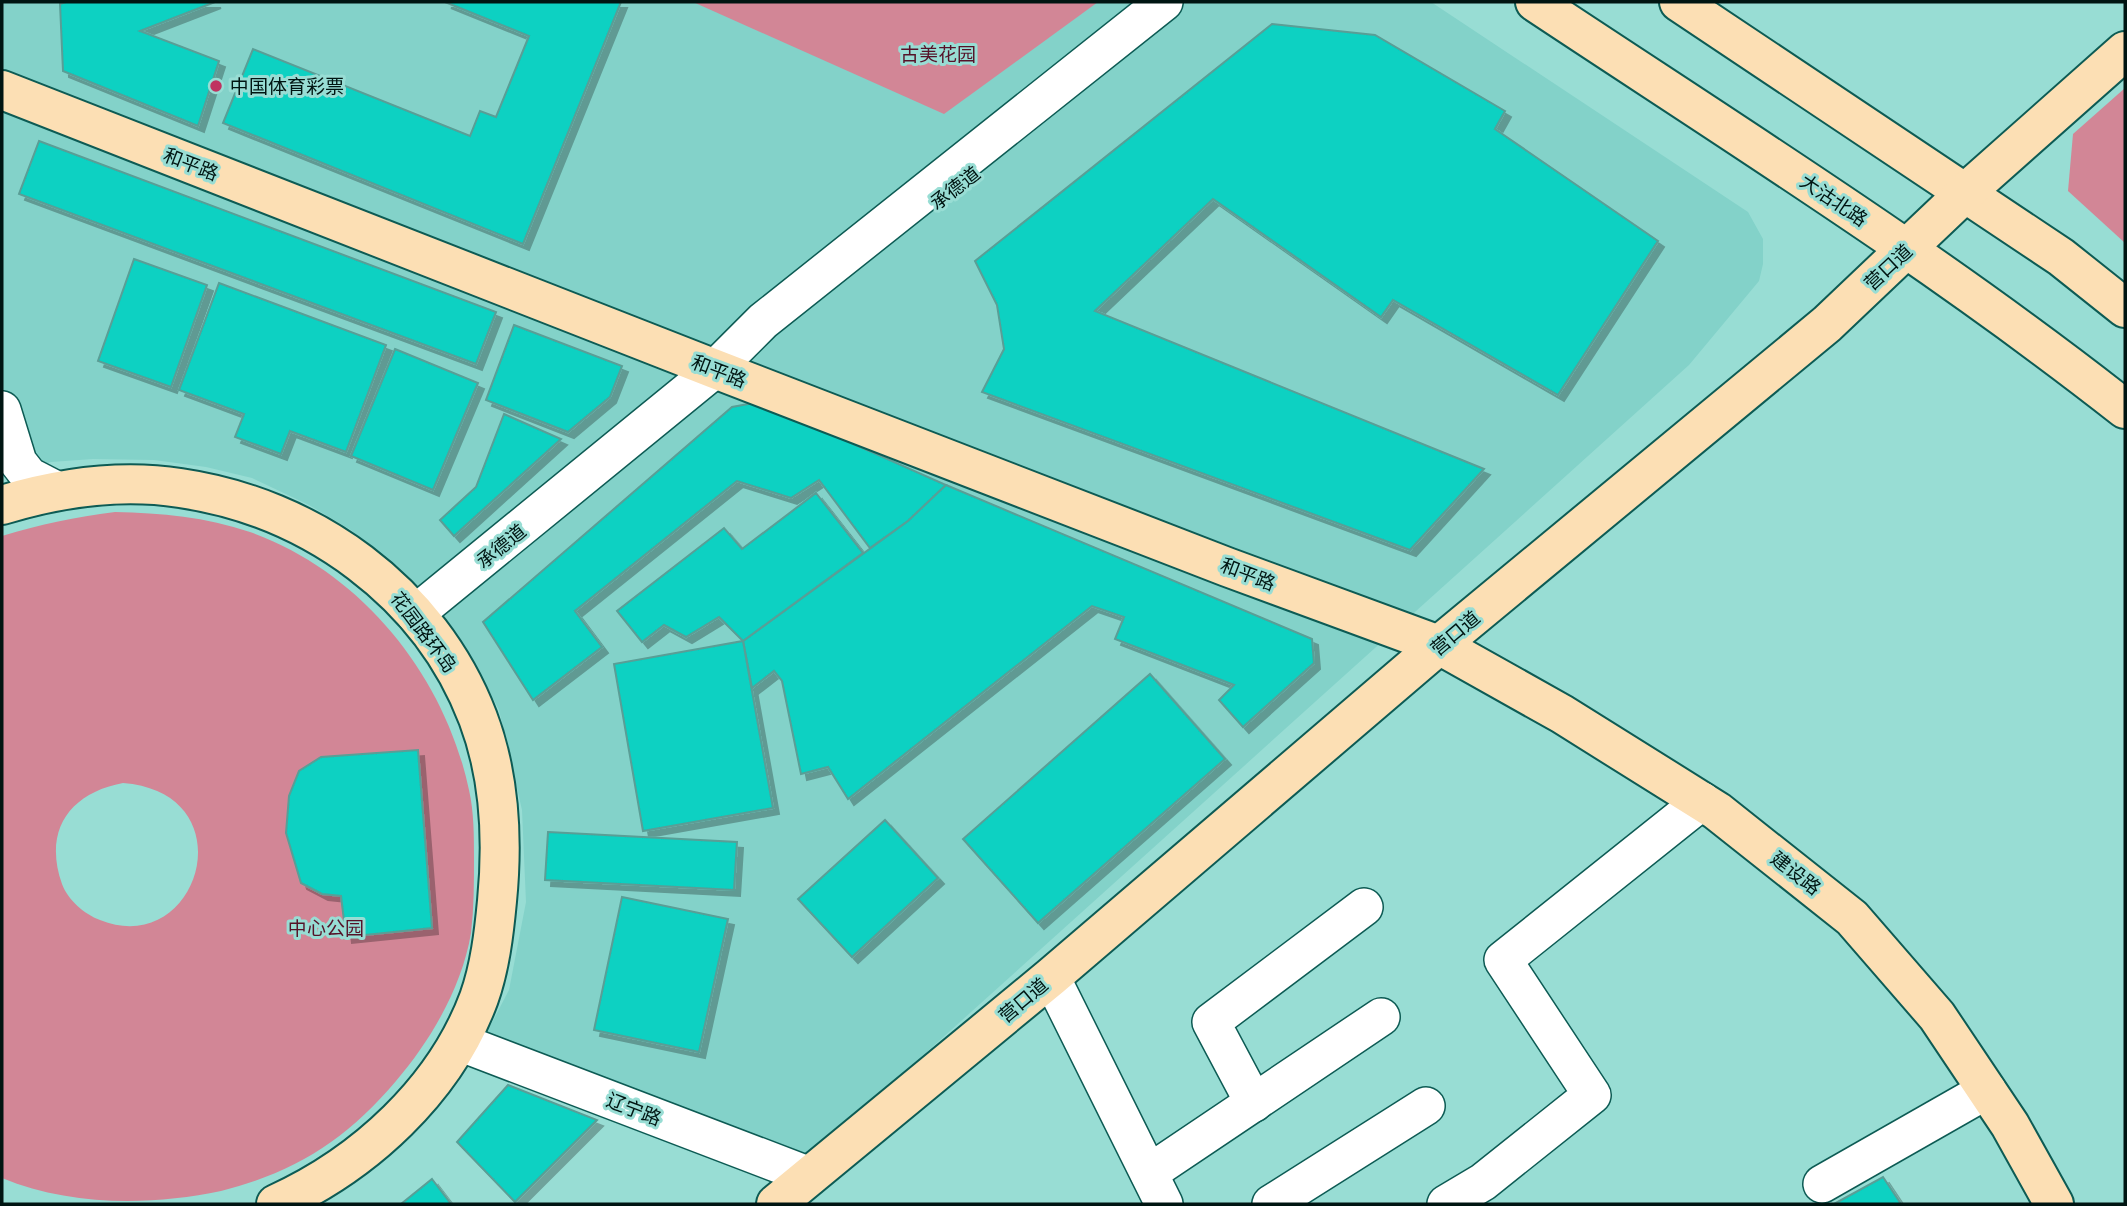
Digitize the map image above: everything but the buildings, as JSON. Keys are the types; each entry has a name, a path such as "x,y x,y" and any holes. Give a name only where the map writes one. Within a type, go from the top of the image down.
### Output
{"street":[{"name":"承德道","path":"415,614 715,369 763,321 1164,2"},
{"name":"承德道","path":"715,369 773,332 1190,2"},
{"name":"大沽北路","path":"1535,2 1908,249 2037,340 2125,409"},
{"path":"1679,2 2061,257 2125,308"},
{"name":"营口道","path":"776,1204 1051,976 1439,645 1827,324 1966,192 2125,51"},
{"name":"和平路","path":"2,90 1227,567 1439,645"},
{"path":"2,410 18,462 24,471 58,491"},
{"path":"2,463 2,475"},
{"name":"花园路环岛","path":"2,505 58,491 110,486 178,487 249,503 284,517 320,535 385,581 438,643 459,677 478,718 489,757 499,821 498,895 489,958 479,997 459,1042 427,1088 394,1123 360,1154 327,1178 276,1204"},
{"name":"建设路","path":"1439,645 1562,714 1702,801 1852,918 1937,1016 2010,1125 2054,1204"},
{"path":"1446,1204 1483,1182 1592,1095 1503,960 1702,801"},
{"path":"1254,1103 1211,1022 1364,907"},
{"path":"1051,976 1156,1189 1254,1103 1381,1017"},
{"name":"辽宁路","path":"459,1042 810,1176"},
{"path":"1822,1184 1987,1090"},
{"path":"1271,1204 1426,1106"}],"shaded area":[{"path":"2,2 1431,2 1748,212 1763,239 1763,264 1759,281 1689,365 808,1159 485,1036 509,990 526,902 522,810 499,710 476,666 438,619 402,577 351,530 309,505 252,478 206,467 154,460 93,459 51,462 2,476"}],"green space":[{"name":"古美花园","path":"693,2 1098,2 944,114"},
{"path":"2125,88 2125,243 2068,191 2073,134"},
{"name":"中心公园","path":"115,512 200,519 250,532 291,550 328,573 362,601 392,633 419,669 440,707 457,748 473,815 473,905 467,953 453,993 443,1012 396,1081 359,1120 339,1136 318,1151 273,1174 221,1191 138,1201 110,1201 55,1194 2,1178 2,536 44,524","holes":["123,783 162,793 186,814 197,841 196,870 184,897 163,917 135,926 100,920 88,914 68,896 57,865 56,847 59,831 66,817 75,805 88,795"]}],"place":[{"name":"中国体育彩票","path":"216,86"}]}
